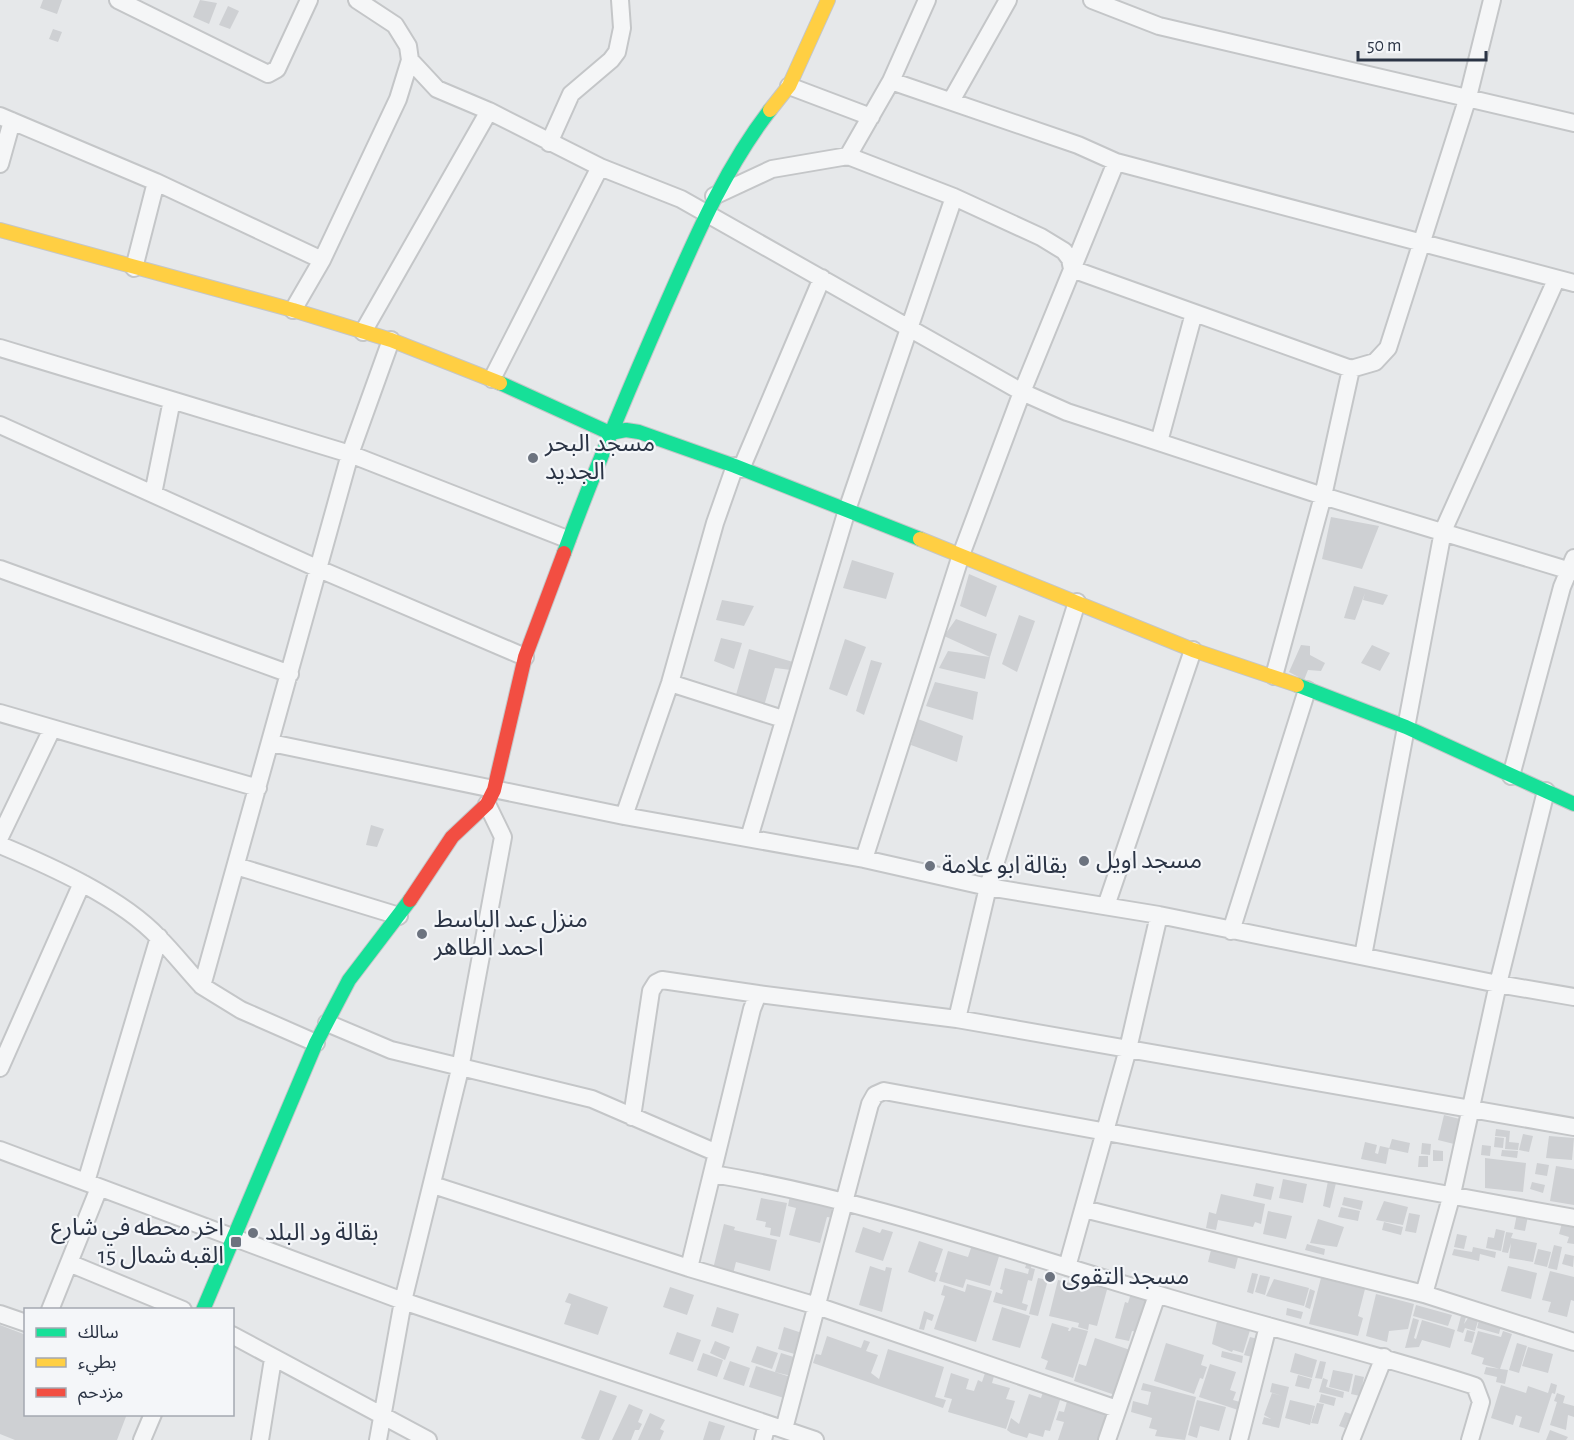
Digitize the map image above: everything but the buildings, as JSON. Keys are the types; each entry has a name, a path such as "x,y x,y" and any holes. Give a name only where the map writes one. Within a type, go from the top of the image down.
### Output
{"street":[{"path":"118,0 268,74 277,69 309,0"},
{"path":"293,310 322,260 398,99 410,60 408,46 395,25 357,0"},
{"path":"549,143 571,94 611,60 617,52 622,28 620,0"},
{"path":"378,1440 403,1301 460,1069 503,837 491,797 525,657 567,539 610,433 714,195 751,135 789,86 828,0"},
{"path":"848,156 891,81 927,0"},
{"path":"951,101 1008,0"},
{"path":"1092,0 1159,26 1574,123"},
{"path":"1072,269 1351,369 1375,362 1388,348 1422,244 1468,98 1492,0"},
{"path":"410,60 437,89 489,111 600,167 681,199 707,212 910,331 1022,393 1067,412 1323,496 1572,567 1562,587 1512,776"},
{"path":"891,81 1078,145 1116,162 1574,283"},
{"path":"789,86 871,117"},
{"path":"363,332 489,111"},
{"path":"0,164 6,119 156,182 322,260"},
{"path":"714,195 772,169 848,156 954,197 1041,237 1064,251 1070,259 1072,269"},
{"path":"864,859 961,555 1022,393 1116,162"},
{"path":"492,379 600,167"},
{"path":"134,268 156,182"},
{"path":"749,838 847,510 954,197"},
{"path":"0,230 293,310 391,340 492,379 610,433 626,430 639,432 738,467 1193,650 1274,676 1406,727 1574,804"},
{"path":"624,816 670,683 715,523 822,278"},
{"path":"1363,956 1443,531 1556,280"},
{"path":"1159,442 1194,313"},
{"path":"202,986 350,454 391,340"},
{"path":"0,348 350,454 567,539"},
{"path":"1274,676 1323,496 1351,369"},
{"path":"153,494 172,400"},
{"path":"0,424 319,569 525,657"},
{"path":"0,569 290,674"},
{"path":"957,1019 988,887 1077,602"},
{"path":"1106,906 1193,650"},
{"path":"670,683 783,719"},
{"path":"1232,931 1306,690"},
{"path":"0,713 258,788"},
{"path":"0,837 52,729"},
{"path":"271,743 491,797 624,816 864,859 988,887 1159,915 1498,984 1574,997"},
{"path":"1424,1294 1452,1194 1498,984 1546,792"},
{"path":"204,1308 316,1043 349,980 399,916 452,837 491,797"},
{"path":"0,845 82,883 159,937 202,986 241,1010 316,1043"},
{"path":"236,866 399,916"},
{"path":"0,1068 82,883"},
{"path":"1066,1267 1128,1049 1159,915"},
{"path":"51,1308 69,1263 93,1185 159,937"},
{"path":"632,1117 651,991 656,982 662,980 957,1019 1471,1111 1574,1127"},
{"path":"689,1268 752,1009 758,994"},
{"path":"327,1023 391,1050 460,1069 551,1087 592,1099 717,1153"},
{"path":"784,1430 870,1104 875,1095 884,1091 1574,1218"},
{"path":"0,1150 236,1236 403,1301 765,1432 784,1430 815,1440"},
{"path":"713,1174 779,1185 845,1203 1157,1295 1384,1357 1475,1386 1481,1402 1470,1440"},
{"path":"433,1185 689,1268 817,1306 1117,1409"},
{"path":"1084,1209 1424,1294 1574,1342"},
{"path":"69,1263 178,1308"},
{"path":"1107,1440 1157,1295"},
{"path":"0,1314 24,1322"},
{"path":"1239,1440 1268,1326"},
{"path":"234,1336 273,1359 429,1440"},
{"path":"1352,1440 1384,1357"},
{"path":"260,1440 273,1359"},
{"path":"142,1440 152,1416"}],"traffic: fast":[{"path":"564,553 624,401 698,233 738,157 770,110"},
{"path":"500,383 610,433 626,430 639,432 735,466 920,539"},
{"path":"1297,685 1406,727 1574,804"},
{"path":"204,1308 316,1043 349,980 410,900"}],"traffic: slow":[{"path":"770,110 789,86 828,0"},
{"path":"0,230 293,310 391,340 500,383"},
{"path":"920,539 1193,650 1297,685"}],"traffic: jam":[{"path":"410,900 452,837 487,804 494,790 525,657 564,553"}],"place":[{"name":"مسجد البحر الجديد","path":"533,458"},
{"name":"مسجد اويل","path":"1084,861"},
{"name":"بقالة ابو علامة","path":"930,866"},
{"name":"منزل عبد الباسط احمد الطاهر","path":"422,934"},
{"name":"بقالة ود البلد","path":"253,1233"},
{"name":"اخر محطه في شارع 15 القبه شمال","path":"236,1242"},
{"name":"مسجد التقوى","path":"1050,1277"}]}
